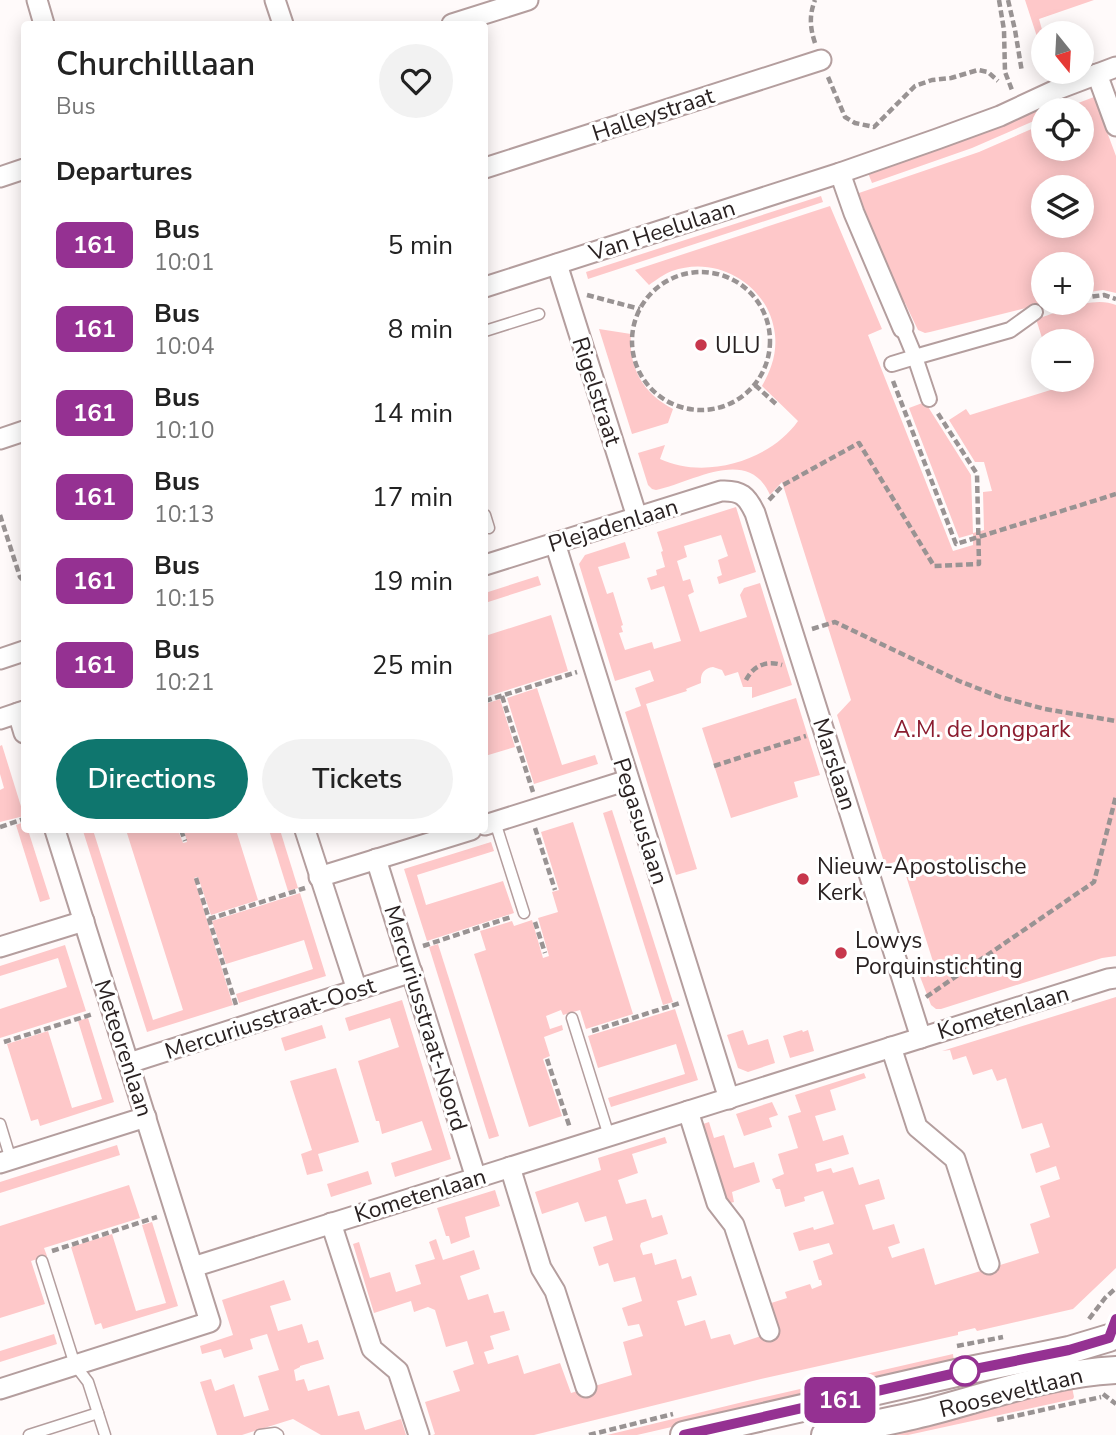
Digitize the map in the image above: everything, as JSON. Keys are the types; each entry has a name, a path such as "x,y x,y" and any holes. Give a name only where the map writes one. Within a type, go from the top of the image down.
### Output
{"main road":[{"path":"1112,1328 1109,1349 1116,1369"},
{"name":"Rooseveltlaan","path":"684,1435 1069,1350 1112,1328"},
{"name":"Rooseveltlaan","path":"825,1435 933,1411 1074,1374 1116,1369"}],"street":[{"path":"37,0 43,21"},
{"path":"275,0 282,21"},
{"path":"462,21 528,0"},
{"name":"Halleystraat","path":"488,168 821,60"},
{"name":"Van Heelulaan","path":"488,286 840,173 978,125 1058,89 1116,67"},
{"path":"1097,74 1116,126"},
{"path":"0,177 21,170"},
{"path":"840,173 854,213 915,357 929,400"},
{"name":"Rigelstraat","path":"557,264 637,517"},
{"path":"892,372 915,357 1010,330 1031,315"},
{"path":"0,439 21,433"},
{"name":"Plejadenlaan","path":"488,564 721,491 731,490 748,501"},
{"name":"Marslaan","path":"748,501 921,1038"},
{"name":"Pegasuslaan","path":"555,543 729,1098"},
{"path":"0,659 21,652"},
{"path":"490,824 628,780"},
{"name":"Meteorenlaan","path":"56,833 211,1322 75,1365"},
{"path":"306,833 357,990"},
{"path":"320,880 376,859 461,833"},
{"name":"Mercuriusstraat-Noord","path":"376,859 476,1178"},
{"path":"0,947 84,921"},
{"name":"Mercuriusstraat-Oost","path":"128,1063 412,972"},
{"name":"Kometenlaan","path":"193,1266 1116,978"},
{"path":"891,1048 917,1127 955,1159 989,1264"},
{"path":"688,1111 717,1203 734,1225 769,1331"},
{"path":"6,1161 146,1117"},
{"name":"Kometenlaan","path":"510,1167 541,1268 555,1291 586,1387"},
{"name":"Kometenlaan","path":"331,1223 372,1349 398,1371 419,1435"},
{"path":"0,1389 75,1365"}],"lane":[{"path":"488,330 539,314"},
{"path":"490,824 524,913"},
{"path":"572,1018 609,1136"},
{"path":"0,1125 6,1161"},
{"path":"42,1261 75,1365 88,1382 105,1435"},
{"path":"29,1435 98,1413"},
{"path":"260,1435 278,1435"}],"path":[{"path":"999,0 1004,30 1005,72 1018,108"},
{"path":"1008,0 1022,72"},
{"path":"874,127 915,86 978,70 988,72 998,81"},
{"path":"694,272 708,272 734,280 755,297 768,321 771,334 768,361 755,385 735,402 709,410 695,410 669,402 648,386 635,362 632,348 635,321 648,298 668,280 694,272"},
{"path":"586,294 640,309"},
{"path":"1094,296 1104,295 1116,299"},
{"path":"892,372 956,544 1116,495"},
{"path":"755,385 776,404"},
{"path":"748,501 771,499 783,485 859,443 934,566 979,564 977,474 929,400"},
{"path":"0,515 21,578"},
{"path":"793,634 835,622 990,694 1021,704 1116,721"},
{"path":"746,680 749,674 761,665 777,663 786,667"},
{"path":"488,700 593,667"},
{"path":"502,696 555,890"},
{"path":"714,766 808,736"},
{"path":"910,1002 928,997 1094,882 1116,796"},
{"path":"0,827 21,820"},
{"path":"182,833 185,841"},
{"path":"196,878 243,1026"},
{"path":"209,919 320,880"},
{"path":"405,951 532,911 545,953"},
{"path":"577,1035 697,998"},
{"path":"4,1042 111,1008"},
{"path":"547,1059 575,1147"},
{"path":"42,1261 50,1258 48,1252 175,1211"},
{"name":"Rooseveltlaan","path":"996,1420 1105,1396 1116,1404"}],"green space":[{"path":"1025,0 1094,0 1040,21 1032,21"},
{"path":"1094,97 1116,156 1116,293 1094,291 1094,252 1031,252 1031,307 930,332 918,330 905,303 902,304 856,194 979,152 1031,129 1031,161 1094,161 1094,98 1091,98"},
{"path":"1031,111 1031,122 972,148 872,183 868,173 991,130"},
{"path":"821,196 823,202 588,279 586,272"},
{"name":"A.M. de Jongpark","path":"830,206 882,329 868,335 953,551 973,545 973,534 959,538 909,408 925,402 971,475 973,533 984,530 983,492 992,491 984,462 975,462 949,420 966,409 970,415 1044,392 1094,392 1094,329 1039,329 1036,319 1048,315 1094,315 1094,302 1116,305 1116,956 1102,958 941,1009 931,1005 919,974 935,968 901,860 885,865 837,715 851,700 782,482 770,495 760,480 748,472 718,471 656,490 648,485 638,453 665,445 660,459 697,468 716,467 754,456 786,435 798,421 762,386 773,362 775,349 771,317 752,289 739,278 723,271 707,267 689,267 663,275 649,285 635,270"},
{"path":"599,329 631,334 632,358 640,379 654,396 673,409 668,423 632,434"},
{"path":"736,507 756,572 719,584 717,577 722,575 718,560 728,556 721,535 684,546 687,557 677,561 683,581 690,579 694,592 688,595 700,632 747,617 740,595 744,588 760,583 792,685 752,698 752,687 743,687 738,672 725,676 722,670 713,667 703,672 701,683 686,689 687,691 646,704 697,869 676,875 625,712 641,706 635,688 654,681 650,670 615,681 579,564 585,555 625,542 630,558 598,567 607,594 613,592 623,625 623,632 619,633 625,650 652,642 654,649 681,641 664,586 651,590 647,578 657,575 656,570 665,567 657,532"},
{"path":"538,576 541,585 488,602 488,592"},
{"path":"551,615 568,671 488,696 488,635"},
{"path":"537,688 562,765 595,755 598,764 534,784 507,698"},
{"path":"796,698 820,775 794,782 798,797 731,818 702,728"},
{"path":"500,699 515,747 488,755 488,703"},
{"path":"2,745 21,806 21,817 0,822 0,790 4,788 0,774"},
{"path":"612,810 673,1002 663,1005 603,813"},
{"path":"573,822 633,1014 586,1029 580,1010 563,1015 561,1010 546,1016 550,1029 562,1025 563,1030 544,1037 550,1056 543,1059 562,1116 529,1127 474,954 486,950 480,931 512,921 514,926 532,920 543,958 549,956 538,918 558,912 552,892 559,890 541,832"},
{"path":"21,823 21,833 29,833 50,899 40,902 16,825"},
{"path":"84,833 94,833 153,1020 183,1010 127,833 179,833 183,843 187,842 185,833 237,833 258,900 211,915 198,877 194,878 233,1005 147,1032"},
{"path":"270,833 281,833 298,888 288,891"},
{"path":"491,842 494,851 417,875 426,905 503,881 514,913 427,941 404,869"},
{"path":"300,893 326,976 239,1003 236,994 313,969 304,940 226,964 212,921"},
{"path":"438,944 499,1136 489,1139 429,947"},
{"path":"65,945 86,1011 0,1038 0,1009 67,987 58,958 0,976 0,966"},
{"path":"1116,997 1116,1268 1073,1309 977,1331 975,1328 958,1332 958,1335 761,1379 534,1435 433,1435 435,1434 425,1402 460,1391 453,1371 474,1364 467,1341 446,1347 435,1310 428,1307 414,1312 411,1301 374,1313 353,1244 359,1242 370,1278 390,1272 396,1292 421,1284 415,1265 435,1259 429,1242 436,1239 443,1260 474,1250 480,1269 460,1276 468,1300 488,1294 494,1313 504,1311 510,1330 490,1336 494,1349 484,1352 488,1364 518,1355 524,1374 560,1363 571,1393 632,1375 623,1342 643,1336 639,1324 628,1326 622,1308 642,1301 635,1277 614,1282 608,1263 599,1266 593,1247 613,1240 606,1216 585,1222 578,1202 542,1214 535,1192 601,1170 598,1158 665,1137 667,1143 632,1154 638,1173 618,1180 626,1204 646,1199 652,1218 662,1215 668,1234 641,1243 643,1255 652,1253 655,1265 676,1259 682,1279 691,1276 697,1295 677,1301 685,1326 705,1320 711,1339 730,1334 734,1345 776,1331 768,1304 787,1298 785,1292 810,1284 812,1289 822,1285 813,1261 833,1254 829,1243 799,1251 793,1233 834,1224 823,1191 804,1197 805,1201 785,1207 780,1189 776,1189 772,1179 784,1174 778,1154 798,1148 788,1116 801,1112 795,1095 864,1073 866,1078 830,1090 836,1110 815,1116 823,1141 843,1135 849,1154 815,1164 817,1172 831,1168 833,1173 853,1167 859,1185 879,1179 885,1199 865,1205 873,1230 894,1224 900,1243 888,1247 892,1258 924,1248 935,1285 1039,1253 1030,1224 1050,1217 1040,1186 1060,1179 1056,1166 1036,1173 1030,1154 1050,1147 1042,1123 1022,1129 1006,1078 997,1081 992,1069 973,1075 966,1056 953,1060 950,1050 942,1051"},
{"path":"402,1000 451,1159 395,1177 391,1163 432,1150 422,1121 382,1134 379,1121 376,1121 358,1061 399,1047 390,1018 349,1031 345,1018"},
{"path":"675,1009 698,1080 611,1107 608,1098 685,1074 676,1044 598,1068 588,1036"},
{"path":"88,1018 114,1102 40,1126 38,1119 31,1121 7,1044 48,1031 72,1108 102,1099 78,1021"},
{"path":"322,1025 326,1038 285,1051 281,1038"},
{"path":"743,1030 748,1045 768,1039 775,1063 748,1072 738,1068 727,1035"},
{"path":"808,1030 814,1051 790,1058 783,1036"},
{"path":"336,1068 359,1142 318,1154 323,1171 307,1175 301,1154 312,1150 290,1081"},
{"path":"772,1102 778,1115 769,1118 772,1127 744,1136 736,1114"},
{"path":"709,1122 714,1138 724,1135 734,1168 754,1162 760,1182 732,1192 734,1202 725,1201 700,1125"},
{"path":"117,1145 120,1155 0,1193 0,1182"},
{"path":"368,1171 372,1184 331,1197 327,1184"},
{"path":"129,1185 140,1218 44,1248 47,1256 31,1261 45,1304 0,1318 0,1226"},
{"path":"495,1190 500,1206 465,1217 470,1237 451,1244 437,1208"},
{"path":"152,1222 178,1306 103,1329 101,1323 95,1325 71,1247 112,1234 136,1311 166,1303 142,1225"},
{"path":"284,1280 291,1300 270,1306 278,1331 302,1324 308,1343 318,1340 324,1359 294,1370 296,1381 304,1379 308,1391 329,1385 338,1416 359,1411 365,1430 401,1419 406,1435 321,1435 293,1419 242,1435 217,1435 200,1382 211,1379 215,1391 234,1384 244,1417 269,1410 258,1376 279,1370 267,1334 250,1339 253,1349 224,1358 221,1349 202,1354 200,1346 233,1335 222,1300"},
{"path":"54,1334 57,1344 0,1362 0,1351"},
{"path":"953,1354 954,1362 637,1435 607,1435 743,1402"},
{"path":"1071,1382 1073,1399 908,1435 873,1435"}],"bus line":[{"name":"161","path":"684,1435 1069,1350 1109,1338 1116,1319"}],"place":[{"name":"ULU","path":"701,345"},
{"name":"Nieuw-Apostolische Kerk","path":"803,879"},
{"name":"Lowys Porquinstichting","path":"841,953"}]}
